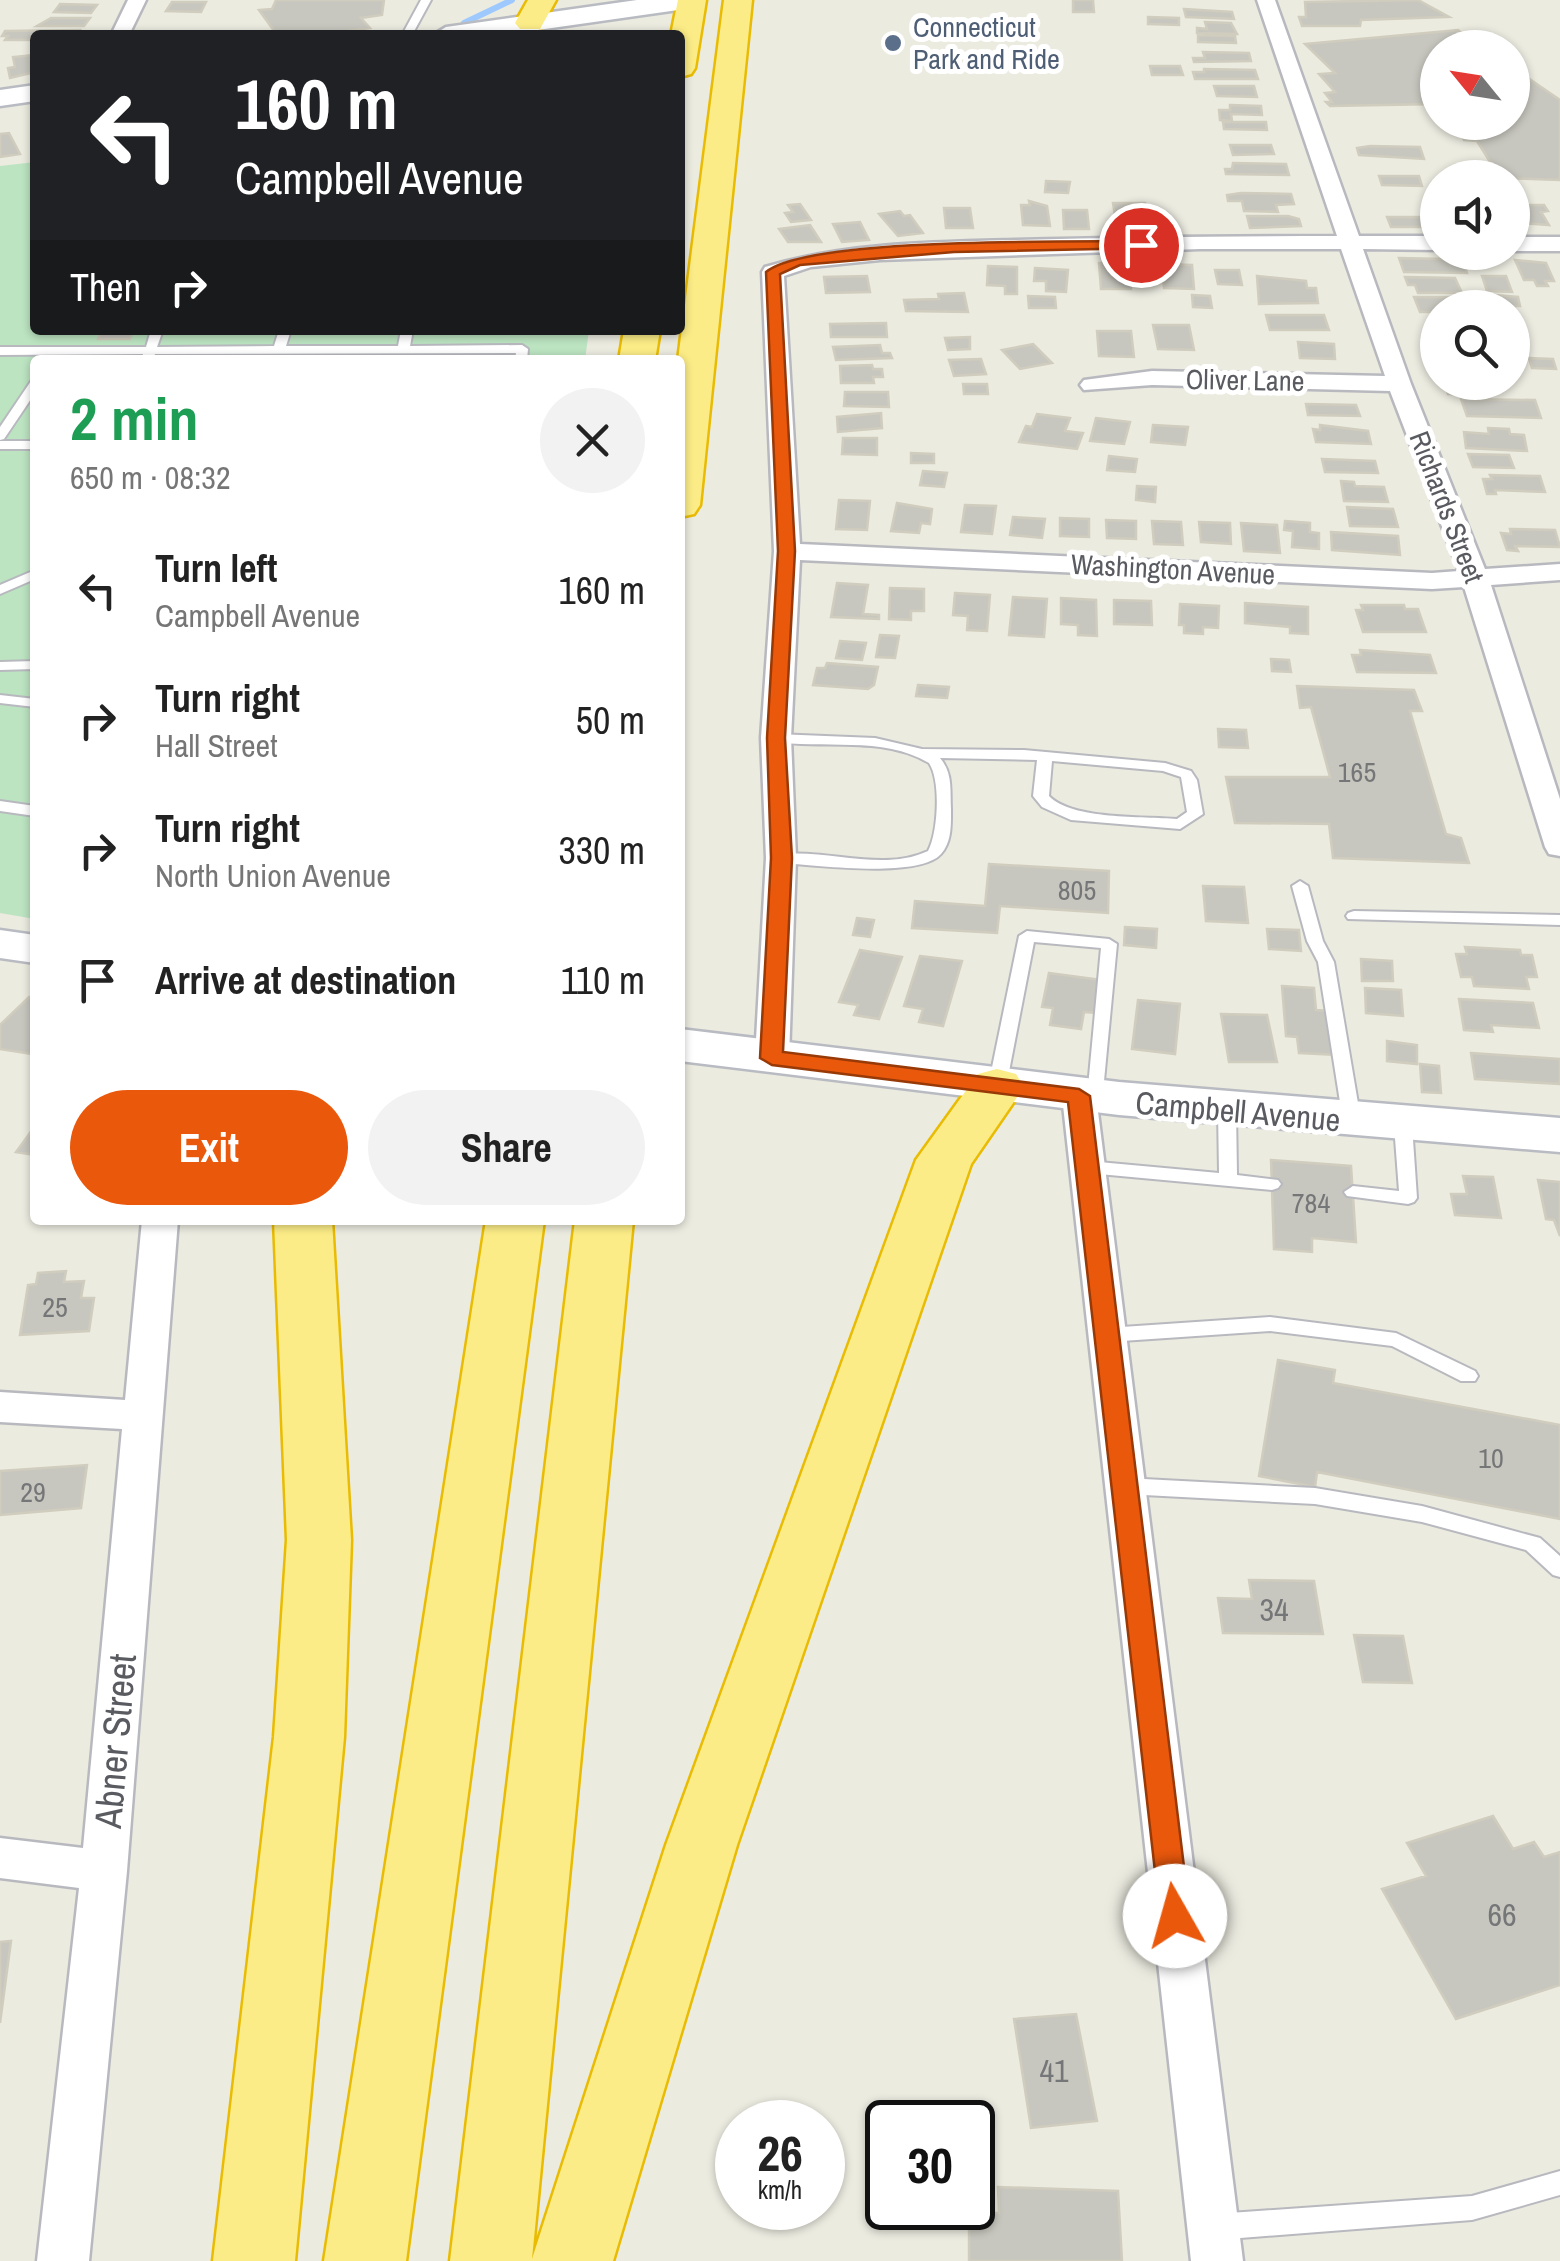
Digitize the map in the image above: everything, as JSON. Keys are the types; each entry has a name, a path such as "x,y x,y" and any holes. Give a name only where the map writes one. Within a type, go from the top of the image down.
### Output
{"highway":[{"path":"685,460 735,11"},
{"path":"572,2261 627,2065 937,1179 944,1160 998,1086"},
{"path":"254,2261 309,1737 319,1540 303,1225"},
{"path":"365,2261 515,1225"},
{"path":"491,2261 603,1225"}],"main road":[{"path":"473,30 532,19 689,15"},
{"path":"0,98 30,95"},
{"path":"0,944 30,948"},
{"name":"Campbell Avenue","path":"685,1047 1087,1097 1352,1122 1560,1135"}],"street":[{"path":"122,30 137,0"},
{"name":"Richards Street","path":"1266,0 1399,384 1475,578 1560,846"},
{"path":"772,1058 782,858 776,738 787,551 771,276 780,266 954,248 1420,243"},
{"path":"1530,244 1560,244"},
{"name":"Oliver Lane","path":"1092,384 1152,378 1399,384"},
{"name":"Washington Avenue","path":"787,551 1432,582 1560,572"},
{"path":"1087,1097 1088,1167 1214,2244"},
{"name":"Abner Street","path":"63,2261 104,1871 160,1225"},
{"path":"0,1407 143,1416"},
{"path":"0,1858 104,1871"}],"lane":[{"path":"410,30 426,0"},
{"path":"279,351 284,335"},
{"path":"403,350 406,335"},
{"path":"472,349 474,335"},
{"path":"0,351 148,355 522,349 521,355"},
{"path":"0,436 30,391"},
{"path":"0,445 30,445"},
{"path":"0,590 30,576"},
{"path":"16,583 30,585"},
{"path":"0,666 30,666"},
{"path":"0,699 30,702"},
{"path":"776,738 880,746 922,754 1045,756 1176,769 1190,780 1194,814 1180,824 1058,810 1042,796 1045,756"},
{"path":"782,858 906,862 930,856 937,849 943,826 942,772 938,762 922,754"},
{"path":"0,806 30,809"},
{"path":"1300,886 1326,962 1352,1122"},
{"path":"1354,916 1560,920"},
{"path":"998,1086 1027,936 1109,944 1087,1097"},
{"path":"1228,1110 1228,1180"},
{"path":"1353,1192 1408,1198 1403,1125"},
{"path":"1088,1167 1272,1184"},
{"path":"1107,1336 1270,1324 1396,1340 1468,1376"},
{"path":"1125,1486 1315,1496 1422,1514 1533,1544 1560,1570"},
{"path":"1214,2244 1472,2208 1560,2183"}],"green space":[{"path":"30,163 30,335 588,335 586,355 30,355 30,918 0,913 0,166"}],"building":[{"path":"276,0 384,0 382,15 361,18 370,28 354,30 273,30 259,10 272,9"},
{"path":"1073,0 1093,0 1094,12 1073,12"},
{"path":"1418,0 1449,17 1361,20 1360,26 1302,26 1299,17 1306,17 1305,2"},
{"path":"172,2 206,2 201,12 166,11"},
{"path":"60,4 97,5 91,13 54,12"},
{"path":"1184,9 1232,12 1234,19 1186,17"},
{"path":"1148,17 1179,18 1179,25 1148,24"},
{"path":"51,18 90,18 84,26 37,26"},
{"path":"1205,22 1231,23 1237,34 1197,33 1197,28 1207,29"},
{"path":"5,31 30,31 30,40 5,40"},
{"path":"1420,33 1420,104 1330,106 1326,102 1332,102 1325,93 1335,92 1319,74 1335,73 1305,44"},
{"path":"1198,35 1235,36 1236,43 1198,42"},
{"path":"1203,52 1249,53 1251,61 1194,62 1193,58 1205,58"},
{"path":"30,55 30,73 10,78 8,68 15,67 13,57"},
{"path":"1150,66 1180,66 1183,75 1152,75"},
{"path":"1255,70 1258,79 1195,79 1193,72"},
{"path":"1530,79 1560,100 1560,180 1530,179 1530,160 1489,160 1477,141 1464,140 1530,140"},
{"path":"1214,86 1254,86 1257,97 1217,96"},
{"path":"1230,105 1261,106 1262,115 1231,114 1232,121 1220,120 1219,110 1230,110"},
{"path":"1223,122 1266,122 1267,130 1224,129"},
{"path":"9,133 20,154 0,157 0,134"},
{"path":"1230,145 1271,145 1274,154 1233,155"},
{"path":"1420,147 1424,159 1359,155 1357,148"},
{"path":"1233,163 1286,164 1289,175 1226,174 1225,169 1232,169"},
{"path":"1379,176 1419,176 1420,179 1420,186 1382,185"},
{"path":"1046,181 1070,182 1068,193 1045,192"},
{"path":"1291,194 1294,204 1276,205 1278,212 1244,211 1242,201 1228,201 1227,195"},
{"path":"1029,201 1047,206 1050,226 1023,225 1021,205 1030,205"},
{"path":"1113,203 1145,203 1149,222 1116,222"},
{"path":"800,204 811,220 791,222 785,213 793,212 788,205"},
{"path":"1530,205 1544,205 1548,211 1541,212 1549,225 1530,224"},
{"path":"944,208 970,208 973,228 946,228"},
{"path":"1063,210 1087,210 1089,229 1064,229"},
{"path":"900,211 904,216 910,215 923,233 898,236 879,214"},
{"path":"1247,216 1288,216 1299,219 1301,226 1250,228"},
{"path":"1387,217 1420,217 1420,227 1391,227"},
{"path":"860,222 869,240 842,242 833,224"},
{"path":"810,225 821,242 788,242 779,229"},
{"path":"1399,258 1420,258 1420,270 1467,273 1404,272"},
{"path":"1530,261 1546,263 1554,281 1545,281 1548,286 1537,286 1534,280 1524,280 1520,270 1530,270"},
{"path":"1099,263 1129,263 1131,289 1101,289"},
{"path":"1162,264 1192,265 1194,289 1164,288"},
{"path":"988,266 1017,267 1017,294 1005,294 1005,286 987,285"},
{"path":"1035,268 1068,270 1066,292 1046,291 1046,281 1034,281"},
{"path":"1215,270 1239,270 1242,285 1218,284"},
{"path":"867,276 870,292 826,293 824,277"},
{"path":"1257,276 1306,281 1307,288 1316,288 1318,303 1259,304"},
{"path":"1482,276 1506,276 1511,290 1487,290"},
{"path":"1405,277 1455,278 1461,290 1418,293 1415,285 1408,285"},
{"path":"964,293 968,312 906,311 904,300 939,299 938,294"},
{"path":"1192,295 1210,296 1212,308 1193,307"},
{"path":"1028,296 1055,297 1056,308 1029,308"},
{"path":"1266,315 1324,315 1329,330 1270,330"},
{"path":"886,323 887,337 831,337 830,324"},
{"path":"1153,325 1189,325 1194,350 1158,349"},
{"path":"1097,331 1131,331 1134,357 1099,356"},
{"path":"100,335 132,335 130,339 98,339"},
{"path":"970,337 970,349 948,350 945,338"},
{"path":"1298,342 1334,344 1335,359 1300,358"},
{"path":"1033,344 1052,363 1020,369 1002,350"},
{"path":"880,345 882,353 890,353 892,358 836,360 833,347"},
{"path":"1530,358 1553,359 1556,369 1532,368"},
{"path":"981,359 986,374 954,376 949,360"},
{"path":"872,365 873,369 882,369 883,377 873,377 874,383 841,383 840,366"},
{"path":"963,384 987,384 988,394 964,394"},
{"path":"845,392 888,392 889,407 844,406"},
{"path":"1461,400 1535,400 1541,418 1467,416"},
{"path":"1306,404 1356,405 1360,416 1308,415"},
{"path":"881,413 882,428 838,432 837,417"},
{"path":"1037,414 1070,418 1065,431 1083,433 1077,449 1019,442"},
{"path":"1096,418 1130,422 1124,444 1090,441"},
{"path":"1153,425 1188,427 1185,445 1151,442"},
{"path":"1320,425 1368,431 1371,444 1316,442 1313,429 1320,430"},
{"path":"1488,428 1509,429 1510,434 1524,435 1527,451 1466,448 1464,432 1489,434"},
{"path":"843,438 877,438 877,455 842,454"},
{"path":"911,453 934,454 934,463 911,463"},
{"path":"1468,454 1509,455 1514,468 1473,467"},
{"path":"1109,456 1137,459 1135,472 1107,470"},
{"path":"1322,459 1375,461 1378,473 1325,472"},
{"path":"923,471 947,473 944,487 920,485"},
{"path":"1490,475 1540,476 1545,492 1495,490 1496,494 1487,494 1483,479 1492,479"},
{"path":"1341,481 1354,482 1355,486 1384,487 1388,502 1344,501"},
{"path":"1137,486 1156,487 1155,502 1136,500"},
{"path":"839,500 870,501 867,530 836,529"},
{"path":"897,503 932,509 930,524 921,523 919,533 891,531"},
{"path":"965,505 996,506 992,534 961,532"},
{"path":"1347,507 1393,509 1398,527 1350,526"},
{"path":"1013,517 1045,519 1042,538 1010,535"},
{"path":"1060,518 1089,519 1089,537 1060,536"},
{"path":"1106,520 1136,521 1136,539 1107,538"},
{"path":"1152,521 1181,522 1183,545 1154,544"},
{"path":"1285,521 1310,523 1310,532 1319,533 1319,549 1292,547 1293,531 1284,530"},
{"path":"1199,522 1230,523 1231,544 1201,542"},
{"path":"1241,523 1277,525 1280,553 1244,551"},
{"path":"1510,529 1555,530 1560,547 1515,546 1518,551 1507,550 1501,533 1511,534"},
{"path":"1331,532 1398,536 1400,555 1332,550"},
{"path":"837,583 868,585 863,614 879,615 879,619 831,617"},
{"path":"890,588 924,589 924,611 911,611 911,620 889,619"},
{"path":"955,593 990,595 987,631 967,630 968,616 953,615"},
{"path":"1013,597 1047,599 1044,637 1009,635"},
{"path":"1061,598 1096,600 1097,636 1078,635 1078,625 1061,624"},
{"path":"1114,600 1151,601 1152,625 1114,624"},
{"path":"1245,603 1308,607 1308,634 1290,633 1290,627 1245,623"},
{"path":"1180,604 1219,606 1218,628 1203,627 1203,634 1184,633 1184,625 1179,625"},
{"path":"1361,605 1404,605 1405,609 1418,609 1426,632 1363,632 1356,610 1363,610"},
{"path":"880,635 899,636 895,658 876,657"},
{"path":"840,641 866,643 862,660 836,658"},
{"path":"1360,650 1430,655 1436,673 1357,672 1352,655 1361,655"},
{"path":"1271,659 1289,660 1291,672 1272,671"},
{"path":"827,663 878,667 874,685 868,689 813,685 817,668 825,668"},
{"path":"918,685 949,687 947,698 916,696"},
{"path":"1297,686 1414,690 1422,711 1410,711 1446,834 1461,838 1469,863 1333,858 1329,824 1235,823 1226,777 1330,777 1311,707 1300,708"},
{"path":"1218,729 1246,730 1248,748 1219,747"},
{"path":"989,864 1109,871 1108,913 1000,906 997,933 912,928 915,901 985,906"},
{"path":"1203,886 1244,887 1248,923 1206,921"},
{"path":"857,918 874,920 870,937 853,935"},
{"path":"1125,927 1157,929 1156,948 1124,945"},
{"path":"1267,929 1299,930 1301,951 1269,949"},
{"path":"1465,947 1520,950 1521,955 1532,955 1537,977 1526,977 1529,989 1474,986 1472,977 1461,977 1456,954 1467,954"},
{"path":"860,950 902,957 879,1019 854,1015 858,1005 839,1002"},
{"path":"920,956 962,961 943,1026 919,1022 923,1009 904,1006"},
{"path":"1361,959 1392,961 1393,981 1362,981"},
{"path":"1049,973 1102,980 1096,1013 1084,1012 1081,1029 1050,1025 1053,1008 1042,1007"},
{"path":"1282,986 1314,988 1316,1010 1333,1011 1337,1055 1299,1053 1297,1037 1286,1036"},
{"path":"1365,988 1401,990 1403,1016 1366,1013"},
{"path":"30,997 30,1054 0,1049 0,1025"},
{"path":"1459,999 1533,1003 1539,1028 1491,1025 1493,1032 1464,1030"},
{"path":"1138,1000 1180,1004 1175,1054 1132,1049"},
{"path":"1221,1014 1267,1015 1277,1062 1229,1062"},
{"path":"1387,1041 1417,1045 1417,1064 1387,1061"},
{"path":"1471,1053 1560,1059 1560,1084 1475,1079"},
{"path":"1420,1064 1439,1066 1441,1093 1422,1092"},
{"path":"30,1133 30,1154 16,1152"},
{"path":"1271,1160 1351,1166 1356,1242 1312,1238 1312,1252 1274,1249"},
{"path":"1463,1176 1493,1177 1501,1218 1455,1215 1451,1194 1467,1194"},
{"path":"1538,1180 1560,1182 1560,1236 1554,1220 1546,1219"},
{"path":"66,1271 64,1282 84,1281 81,1298 94,1298 89,1331 20,1335 28,1285 36,1284 38,1273"},
{"path":"1278,1360 1335,1370 1333,1383 1560,1425 1560,1519 1317,1472 1315,1487 1259,1476"},
{"path":"87,1465 81,1508 0,1515 0,1471"},
{"path":"1249,1580 1314,1581 1323,1634 1223,1633 1218,1598 1252,1599"},
{"path":"1354,1635 1403,1636 1412,1683 1363,1682"},
{"path":"1493,1816 1513,1849 1534,1842 1544,1857 1560,1852 1560,1985 1456,2019 1382,1889 1426,1876 1407,1843"},
{"path":"11,1941 0,2023 0,1942"},
{"path":"1076,2014 1097,2121 1031,2128 1014,2019"},
{"path":"998,2187 1118,2191 1122,2261 969,2261 969,2230 995,2230 995,2213 999,2213"}],"waterway":[{"path":"464,23 512,0"}],"place":[{"name":"Connecticut Park and Ride","path":"893,43"}],"route":[{"path":"1141,245 954,248 797,261 776,268 771,276 787,551 776,738 782,858 772,1058 1079,1096 1175,1916"}]}
